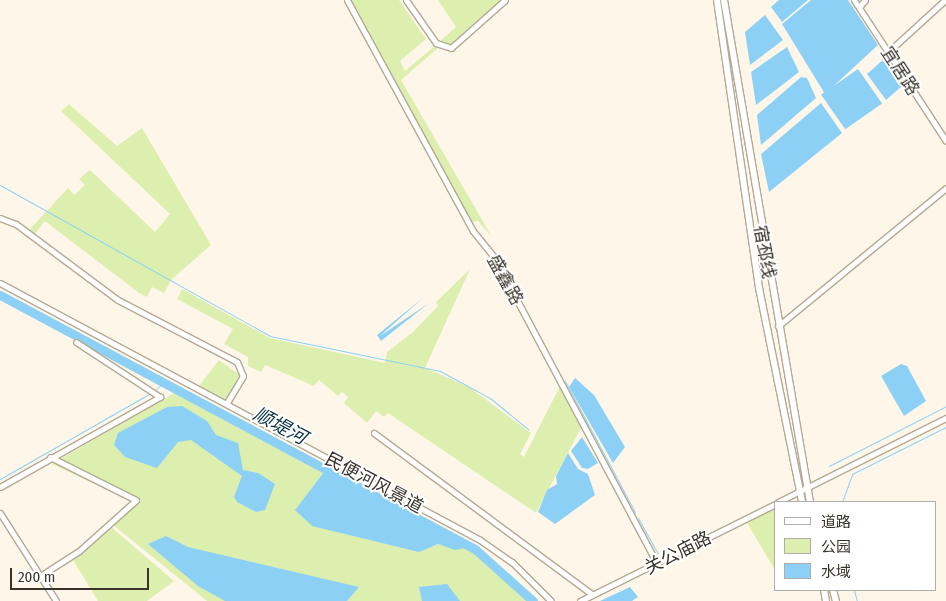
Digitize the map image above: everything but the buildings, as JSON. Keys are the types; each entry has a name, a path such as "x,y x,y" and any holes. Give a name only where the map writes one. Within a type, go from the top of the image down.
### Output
{"main road":[{"name":"宿邳线","path":"717,0 759,288 802,501"},
{"name":"宿邳线","path":"724,0 777,327 810,501"}],"street":[{"name":"盛鑫路","path":"347,0 472,230 494,257 658,563"},
{"path":"406,0 436,43 451,48 505,0"},
{"name":"宜居路","path":"854,0 946,141"},
{"path":"859,7 865,0"},
{"path":"888,52 945,0"},
{"path":"777,327 946,188"},
{"path":"0,218 16,224 118,300 237,362 243,376 227,403"},
{"name":"民便河风景道","path":"0,283 480,540 512,562 551,601"},
{"path":"0,486 160,397 154,391 76,342"},
{"name":"关公庙路","path":"780,501 946,418"},
{"path":"374,433 593,594"},
{"path":"40,576 79,551 136,500 50,457"},
{"name":"关公庙路","path":"580,601 774,504"},
{"path":"0,513 56,601"}],"green space":[{"path":"351,0 399,0 426,39 400,61 405,71 436,45 438,48 401,80 492,237 478,221 472,222"},
{"path":"438,0 501,0 451,44 439,42 456,27"},
{"path":"69,104 117,146 142,128 211,245 172,279 164,293 152,287 147,297 139,293 45,221 35,234 29,230 68,188 74,195 85,185 79,179 90,170 155,232 170,214 61,111"},
{"path":"470,269 425,368 469,387 531,433 520,454 524,457 560,386 582,426 536,513 388,413 384,417 376,411 367,423 344,403 348,397 342,392 338,396 319,380 314,386 265,365 261,372 248,366 248,357 224,344 233,329 177,299 182,289 270,338 385,363 387,352 413,332 438,306 436,302"},
{"path":"219,360 241,376 226,401 199,386"},
{"path":"174,393 483,558 530,601 207,601 112,524 135,503 52,464"},
{"path":"774,509 774,568 747,523"},
{"path":"110,526 174,581 147,601 98,601 73,560"}],"water":[{"path":"779,0 808,0 782,22 771,7"},
{"path":"811,0 848,0 878,45 825,94 782,24"},
{"path":"765,15 783,40 750,65 745,32"},
{"path":"787,47 799,72 756,105 751,72"},
{"path":"884,59 902,86 886,100 867,74"},
{"path":"858,69 882,103 845,129 821,95"},
{"path":"801,77 807,78 816,98 761,145 757,115"},
{"path":"821,103 842,133 769,192 761,154"},
{"path":"424,297 380,336 429,303 381,341 377,335"},
{"path":"901,364 907,366 926,401 904,416 881,376"},
{"path":"575,378 594,395 625,447 613,463 569,387"},
{"path":"182,406 207,421 216,435 238,443 243,470 258,473 275,484 265,510 256,512 237,502 234,497 242,476 191,440 178,442 157,468 125,457 114,445 118,433 167,407"},
{"path":"582,437 598,463 588,469 582,468 571,451"},
{"path":"568,453 578,469 588,474 595,495 555,524 538,512 547,490 557,484 556,476"},
{"path":"324,472 465,548 455,550 438,544 419,552 312,526 295,510"},
{"path":"166,536 188,547 359,587 347,601 225,601 198,586 148,544"},
{"path":"447,584 460,601 422,601 419,587"},
{"path":"630,587 638,597 632,601 600,601"}],"waterway":[{"path":"0,185 270,336 440,371 490,398 529,430"},
{"name":"顺堤河","path":"0,295 475,549 533,601"},
{"path":"565,381 635,512"},
{"path":"154,391 163,383"},
{"path":"0,479 151,393"},
{"path":"829,466 946,406"},
{"path":"842,501 852,474 946,427"},
{"path":"638,518 658,554"},
{"path":"854,591 857,601"}]}
